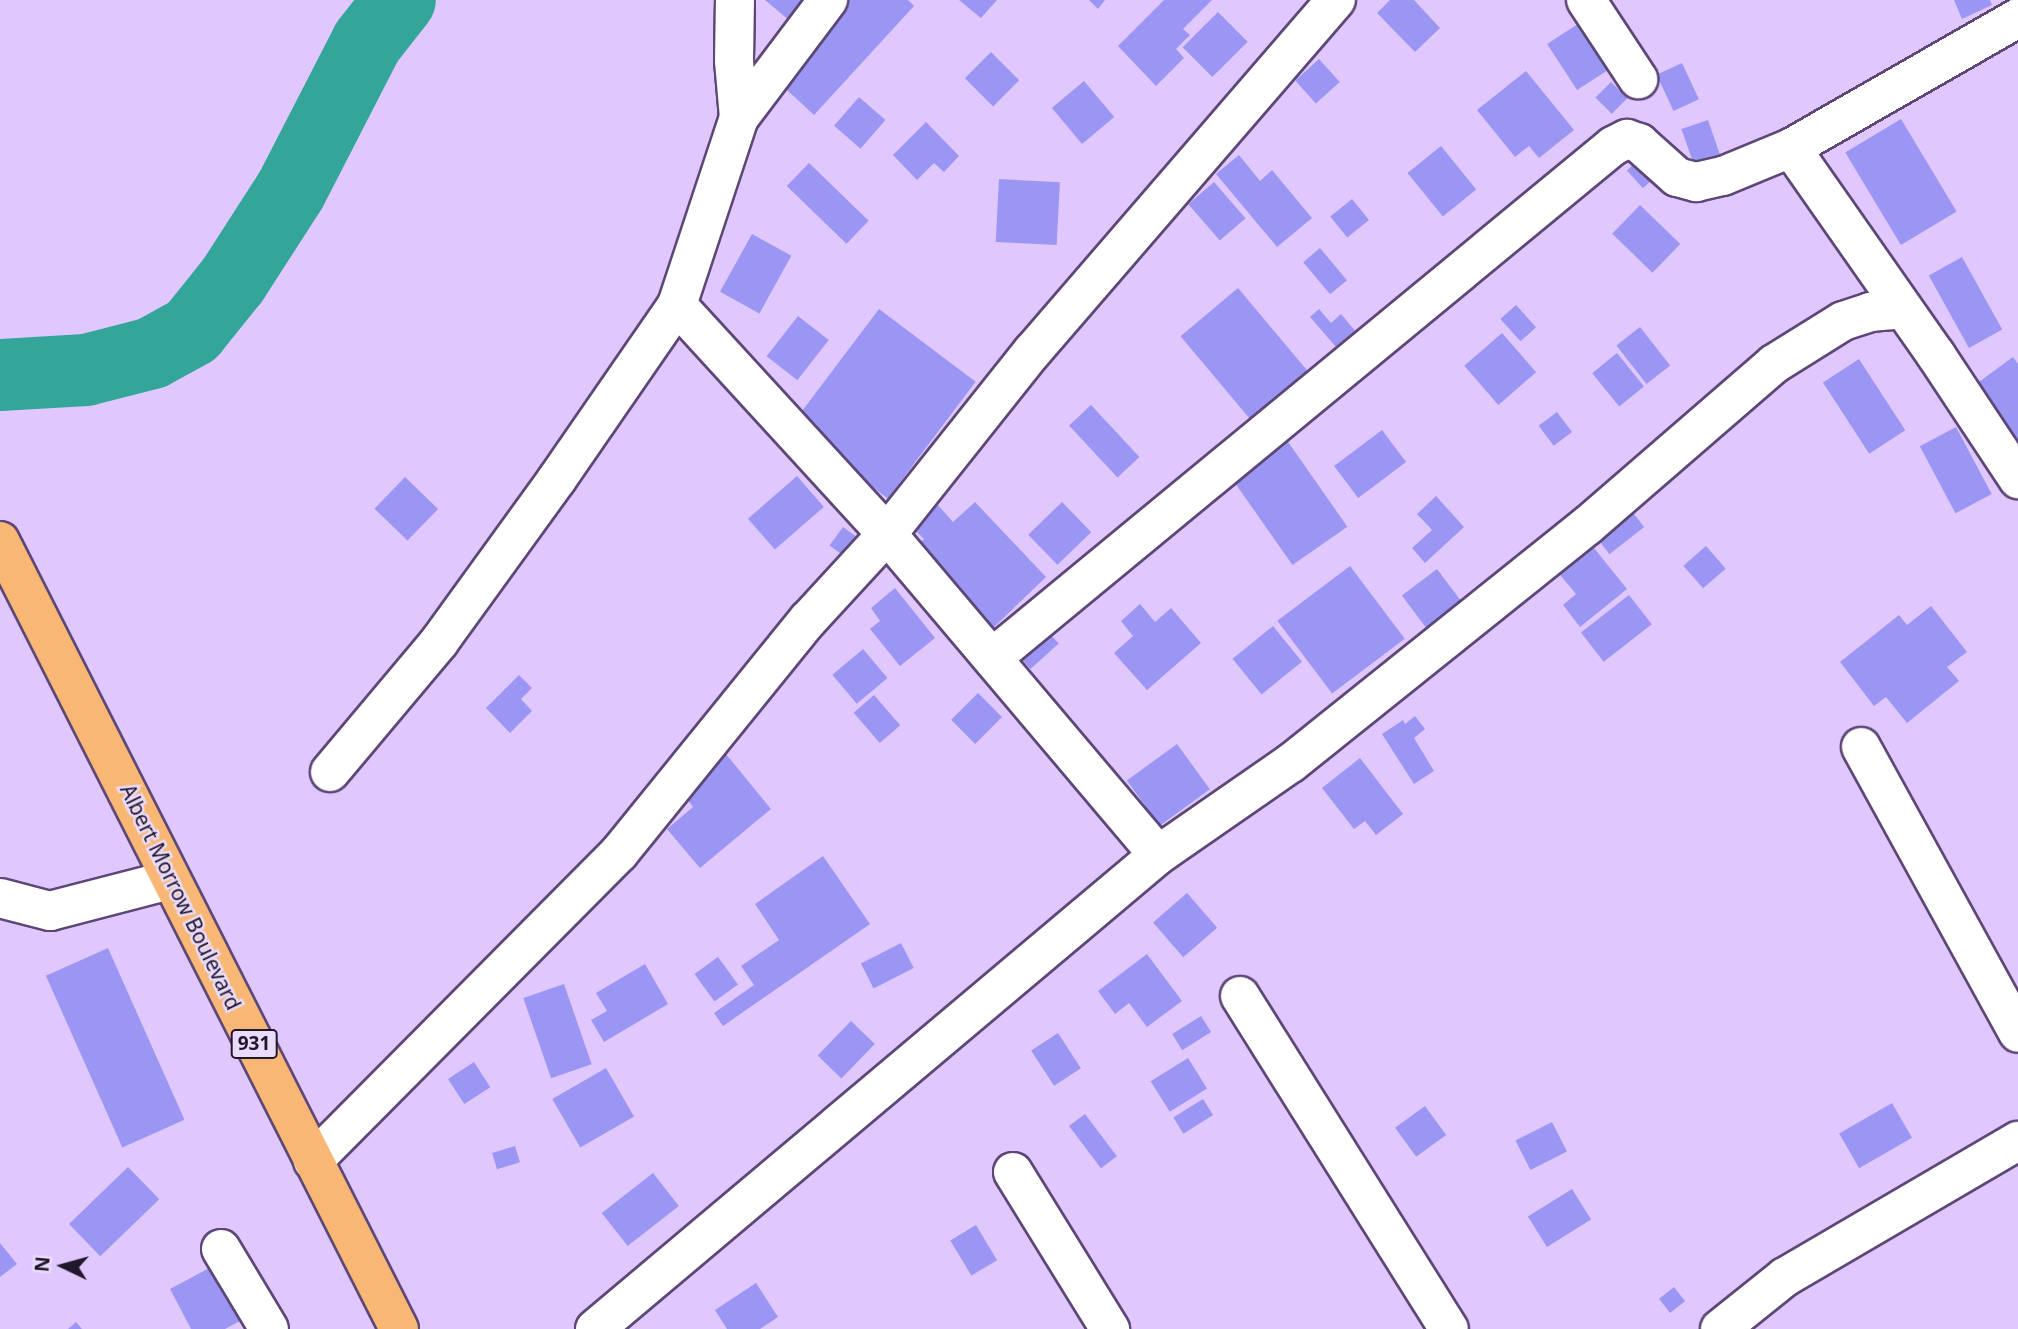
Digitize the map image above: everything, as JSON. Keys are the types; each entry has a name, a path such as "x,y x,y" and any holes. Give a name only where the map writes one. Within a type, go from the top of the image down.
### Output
{"highway":[{"name":"Albert Morrow Boulevard","path":"0,541 399,1329"}],"street":[{"path":"735,0 734,61 739,118"},
{"path":"330,772 439,642 557,480 677,305 739,118 828,0"},
{"path":"313,1160 619,853 808,620 887,534 1032,352 1336,0"},
{"path":"1586,0 1638,79"},
{"path":"992,658 1613,146 1628,139 1639,143 1676,177 1696,182 1723,176 1791,148 2018,18"},
{"path":"1791,148 1936,355 2018,479"},
{"path":"677,305 887,534 1158,855"},
{"path":"595,1329 1158,855 1291,763 1587,526 1774,364 1843,321 1870,312 1902,309"},
{"path":"1861,747 2018,1033"},
{"path":"2,904 50,911 170,880"},
{"path":"1240,996 1449,1329"},
{"path":"1720,1329 1785,1277 2018,1141"},
{"path":"1013,1172 1110,1329"},
{"path":"221,1249 269,1329"}],"building":[{"path":"765,0 817,0 796,26"},
{"path":"843,0 908,0 914,6 814,115 773,77"},
{"path":"959,0 997,0 981,18"},
{"path":"1089,0 1105,0 1098,9"},
{"path":"1164,0 1212,0 1183,29 1190,35 1176,49 1184,58 1156,86 1118,46"},
{"path":"1390,0 1414,0 1440,28 1415,52 1377,13"},
{"path":"1954,0 1990,0 1992,5 1962,19"},
{"path":"1218,12 1248,42 1212,77 1183,47"},
{"path":"1584,20 1614,66 1577,90 1547,44"},
{"path":"991,52 1019,80 993,106 965,78"},
{"path":"1319,59 1340,82 1316,103 1295,80"},
{"path":"1682,63 1699,99 1674,111 1657,75"},
{"path":"1526,71 1574,130 1539,158 1529,146 1515,157 1477,110"},
{"path":"1084,81 1114,117 1082,144 1052,108"},
{"path":"1611,82 1627,98 1612,114 1595,98"},
{"path":"859,97 885,120 860,149 834,126"},
{"path":"1901,119 1957,212 1901,245 1845,152"},
{"path":"1708,120 1721,157 1694,166 1682,129"},
{"path":"926,122 959,156 944,172 934,163 917,180 893,155"},
{"path":"1441,146 1476,190 1443,217 1408,173"},
{"path":"1239,155 1260,181 1272,170 1312,218 1277,247 1216,174"},
{"path":"1644,155 1660,173 1643,188 1627,170"},
{"path":"809,163 869,221 846,244 787,186"},
{"path":"999,179 1060,182 1057,245 996,242"},
{"path":"1214,182 1245,218 1220,241 1188,204"},
{"path":"1352,199 1369,220 1347,238 1330,217"},
{"path":"1640,205 1680,244 1652,273 1612,234"},
{"path":"752,234 791,256 759,314 720,292"},
{"path":"1320,248 1347,280 1330,294 1303,262"},
{"path":"1962,257 2002,330 1969,348 1929,275"},
{"path":"1238,288 1309,372 1251,420 1181,336"},
{"path":"1516,305 1536,327 1520,341 1500,319"},
{"path":"879,309 976,382 888,498 791,426"},
{"path":"1319,309 1331,323 1341,314 1362,339 1343,355 1310,317"},
{"path":"798,316 829,340 797,380 767,356"},
{"path":"1640,327 1670,366 1647,384 1616,345"},
{"path":"1502,333 1536,372 1498,405 1464,366"},
{"path":"1617,353 1644,386 1619,407 1592,373"},
{"path":"2013,357 2018,364 2018,442 1976,384"},
{"path":"1859,359 1905,430 1869,454 1823,382"},
{"path":"1091,405 1139,457 1117,477 1069,425"},
{"path":"1557,412 1572,432 1554,446 1539,426"},
{"path":"1956,427 1992,494 1955,513 1920,446"},
{"path":"1382,430 1406,462 1358,498 1334,466"},
{"path":"1286,439 1347,527 1292,565 1231,477"},
{"path":"797,476 824,507 775,550 748,519"},
{"path":"405,477 438,509 408,541 374,509"},
{"path":"929,495 953,522 975,502 1046,577 994,627 917,545 924,539 904,519"},
{"path":"1436,496 1464,527 1425,563 1412,548 1432,530 1417,514"},
{"path":"1062,502 1091,532 1057,565 1028,535"},
{"path":"1630,509 1644,527 1609,554 1595,536"},
{"path":"843,527 857,537 843,556 829,546"},
{"path":"1590,543 1627,589 1580,627 1563,605 1576,594 1556,570"},
{"path":"1706,546 1726,569 1703,588 1683,566"},
{"path":"1350,566 1405,639 1332,693 1277,621"},
{"path":"1437,569 1461,601 1426,627 1402,595"},
{"path":"895,588 935,638 900,666 870,629 880,621 871,608"},
{"path":"1629,595 1652,624 1604,662 1581,633"},
{"path":"1140,604 1155,622 1171,608 1201,643 1147,690 1114,653 1133,636 1121,621"},
{"path":"1931,606 1967,652 1947,667 1959,681 1907,723 1886,697 1874,706 1840,662 1899,615 1907,625"},
{"path":"1042,625 1059,644 1030,669 1014,650"},
{"path":"1273,626 1302,662 1262,694 1233,659"},
{"path":"863,649 887,678 857,704 832,675"},
{"path":"519,675 532,688 521,699 532,711 510,733 486,708"},
{"path":"978,693 1002,717 975,744 951,720"},
{"path":"874,695 900,725 880,743 854,713"},
{"path":"1415,716 1425,729 1414,738 1434,771 1414,784 1382,734 1403,720 1405,724"},
{"path":"1177,744 1210,789 1160,826 1127,780"},
{"path":"721,748 771,809 700,868 667,829 693,807 686,797 701,785 692,773"},
{"path":"1360,758 1403,814 1376,835 1365,821 1354,829 1322,788"},
{"path":"823,856 870,924 723,1026 714,1013 754,985 741,966 779,940 755,904"},
{"path":"1187,893 1217,928 1183,957 1153,923"},
{"path":"901,943 914,968 874,988 861,963"},
{"path":"108,948 184,1120 122,1147 46,976"},
{"path":"1147,954 1182,1001 1147,1027 1129,1003 1115,1014 1098,991"},
{"path":"718,957 738,985 715,1002 695,974"},
{"path":"645,964 668,1004 604,1042 591,1020 607,1011 596,993"},
{"path":"564,984 592,1064 551,1078 523,998"},
{"path":"1201,1016 1211,1032 1182,1050 1172,1034"},
{"path":"851,1021 875,1044 841,1078 818,1056"},
{"path":"1058,1033 1081,1068 1054,1086 1031,1050"},
{"path":"1188,1058 1207,1089 1170,1112 1151,1081"},
{"path":"474,1062 490,1087 464,1104 448,1079"},
{"path":"606,1068 634,1116 580,1147 552,1099"},
{"path":"1203,1099 1213,1115 1183,1134 1173,1118"},
{"path":"1892,1103 1912,1138 1859,1168 1839,1134"},
{"path":"1425,1106 1446,1135 1416,1157 1395,1128"},
{"path":"1085,1114 1117,1156 1101,1168 1069,1126"},
{"path":"1552,1122 1567,1151 1530,1170 1515,1141"},
{"path":"515,1146 520,1162 497,1169 492,1153"},
{"path":"128,1167 159,1199 100,1256 69,1224"},
{"path":"653,1173 679,1206 628,1246 602,1213"},
{"path":"1572,1189 1591,1220 1547,1247 1528,1217"},
{"path":"976,1225 997,1260 971,1276 950,1240"},
{"path":"0,1243 17,1264 0,1277"},
{"path":"215,1265 244,1319 225,1329 191,1329 170,1289"},
{"path":"756,1283 778,1317 760,1329 727,1329 715,1310"},
{"path":"1674,1287 1685,1301 1670,1313 1659,1299"},
{"path":"76,1322 82,1329 68,1329"}],"waterway":[{"path":"0,375 86,370 152,353 192,331 233,280 291,190 367,42 400,0"}]}
